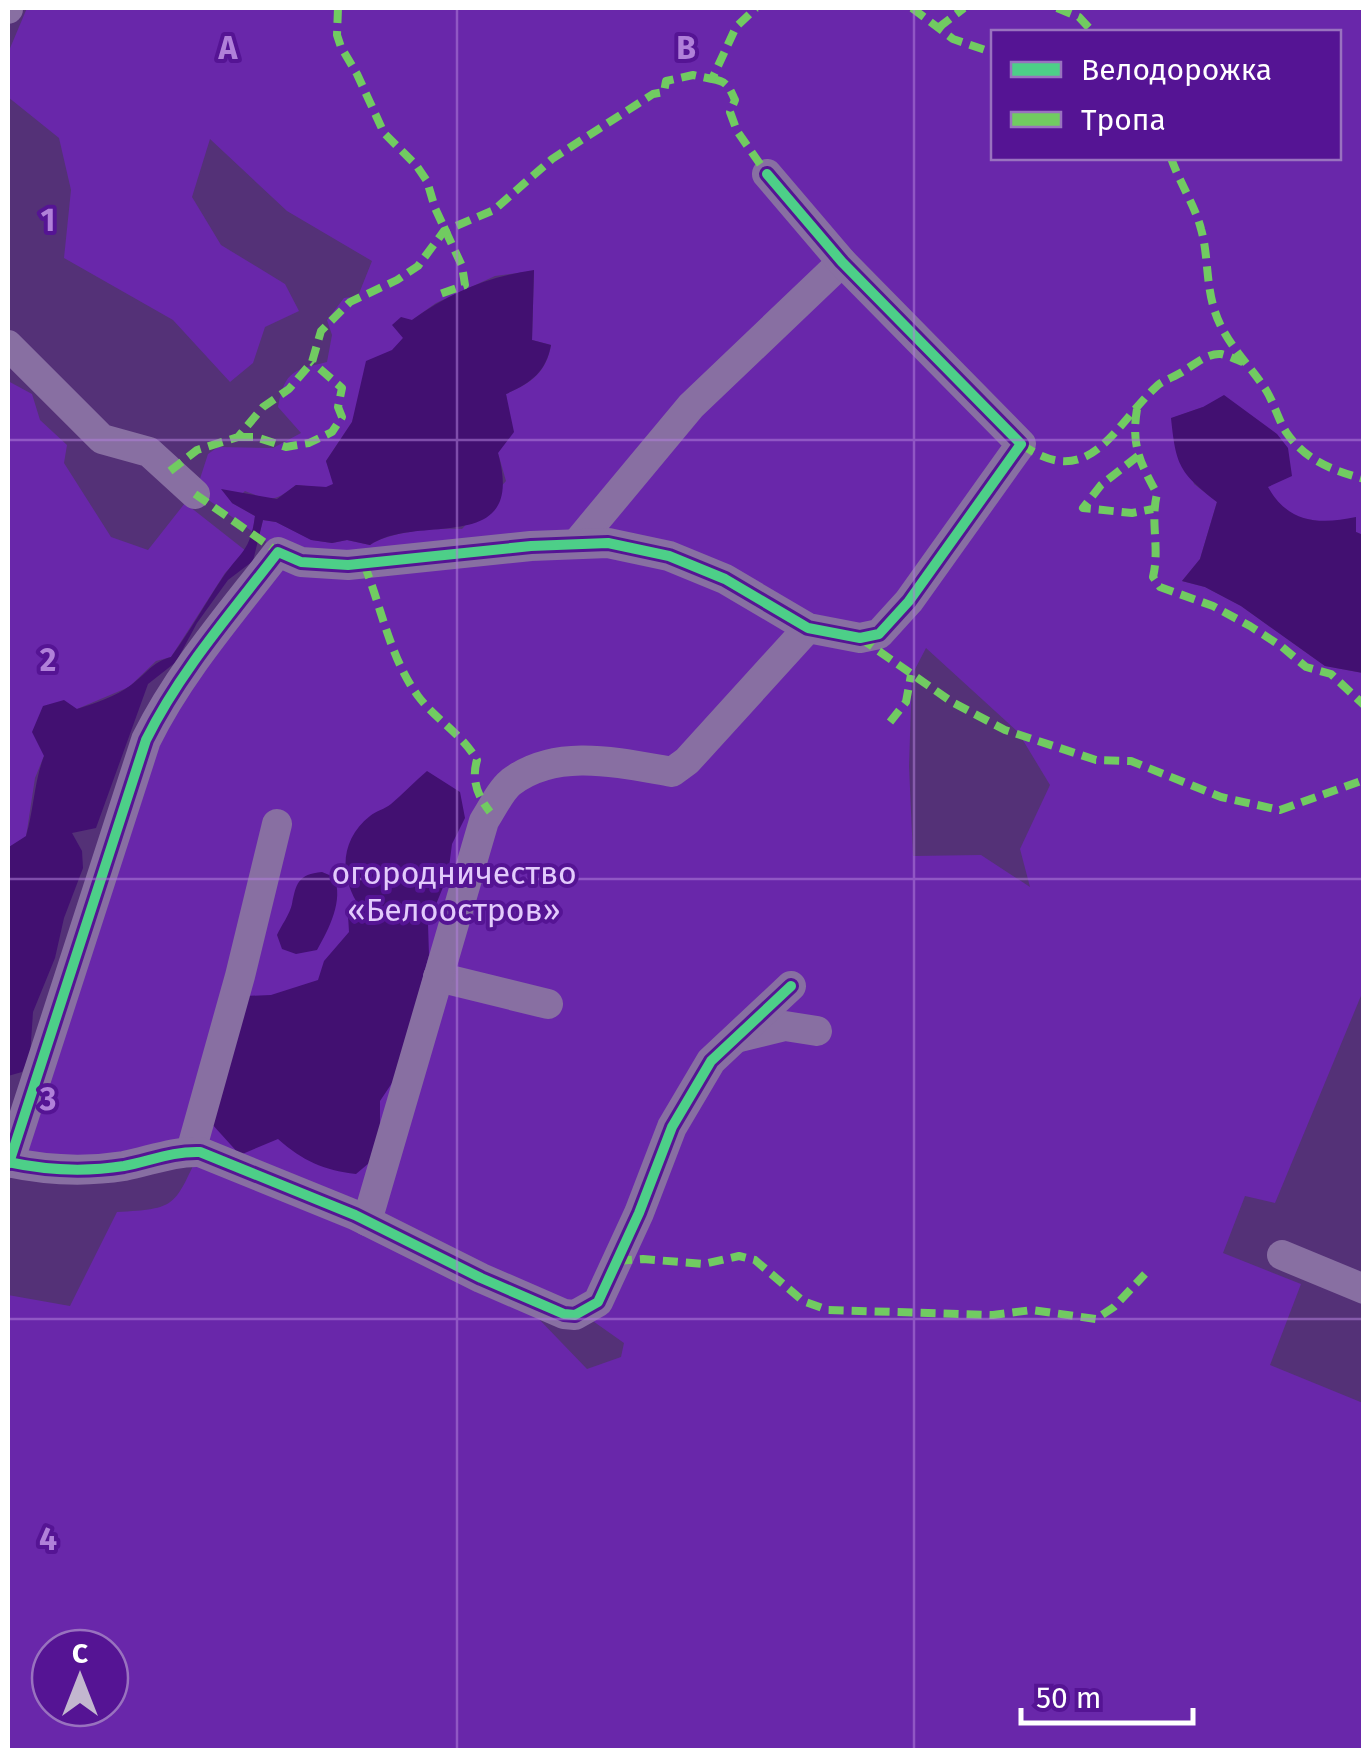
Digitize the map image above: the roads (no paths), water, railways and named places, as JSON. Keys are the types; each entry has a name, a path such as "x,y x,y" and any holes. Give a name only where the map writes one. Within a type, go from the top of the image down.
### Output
{"street":[{"path":"767,174 842,262 1021,444 910,601 879,634 860,638 808,628 725,579 668,556 608,543 348,565 301,562 278,552 231,609 160,712 146,740 8,1162 39,1169 102,1168 202,1152 367,1221 481,1278 564,1314 575,1315 598,1302 639,1213 672,1127 711,1061 791,986"},
{"path":"577,544 691,406 842,262"},
{"path":"8,345 102,439 149,452 195,494"},
{"path":"367,1221 484,821 508,783 550,762 581,760 672,772 687,761 808,628"},
{"path":"191,1152 277,824"},
{"path":"438,977 548,1004"},
{"path":"732,1039 785,1026 817,1031"},
{"path":"1282,1255 1364,1289"}],"park label":[{"name":"огородничество «Белоостров»","path":"454,892"}]}
